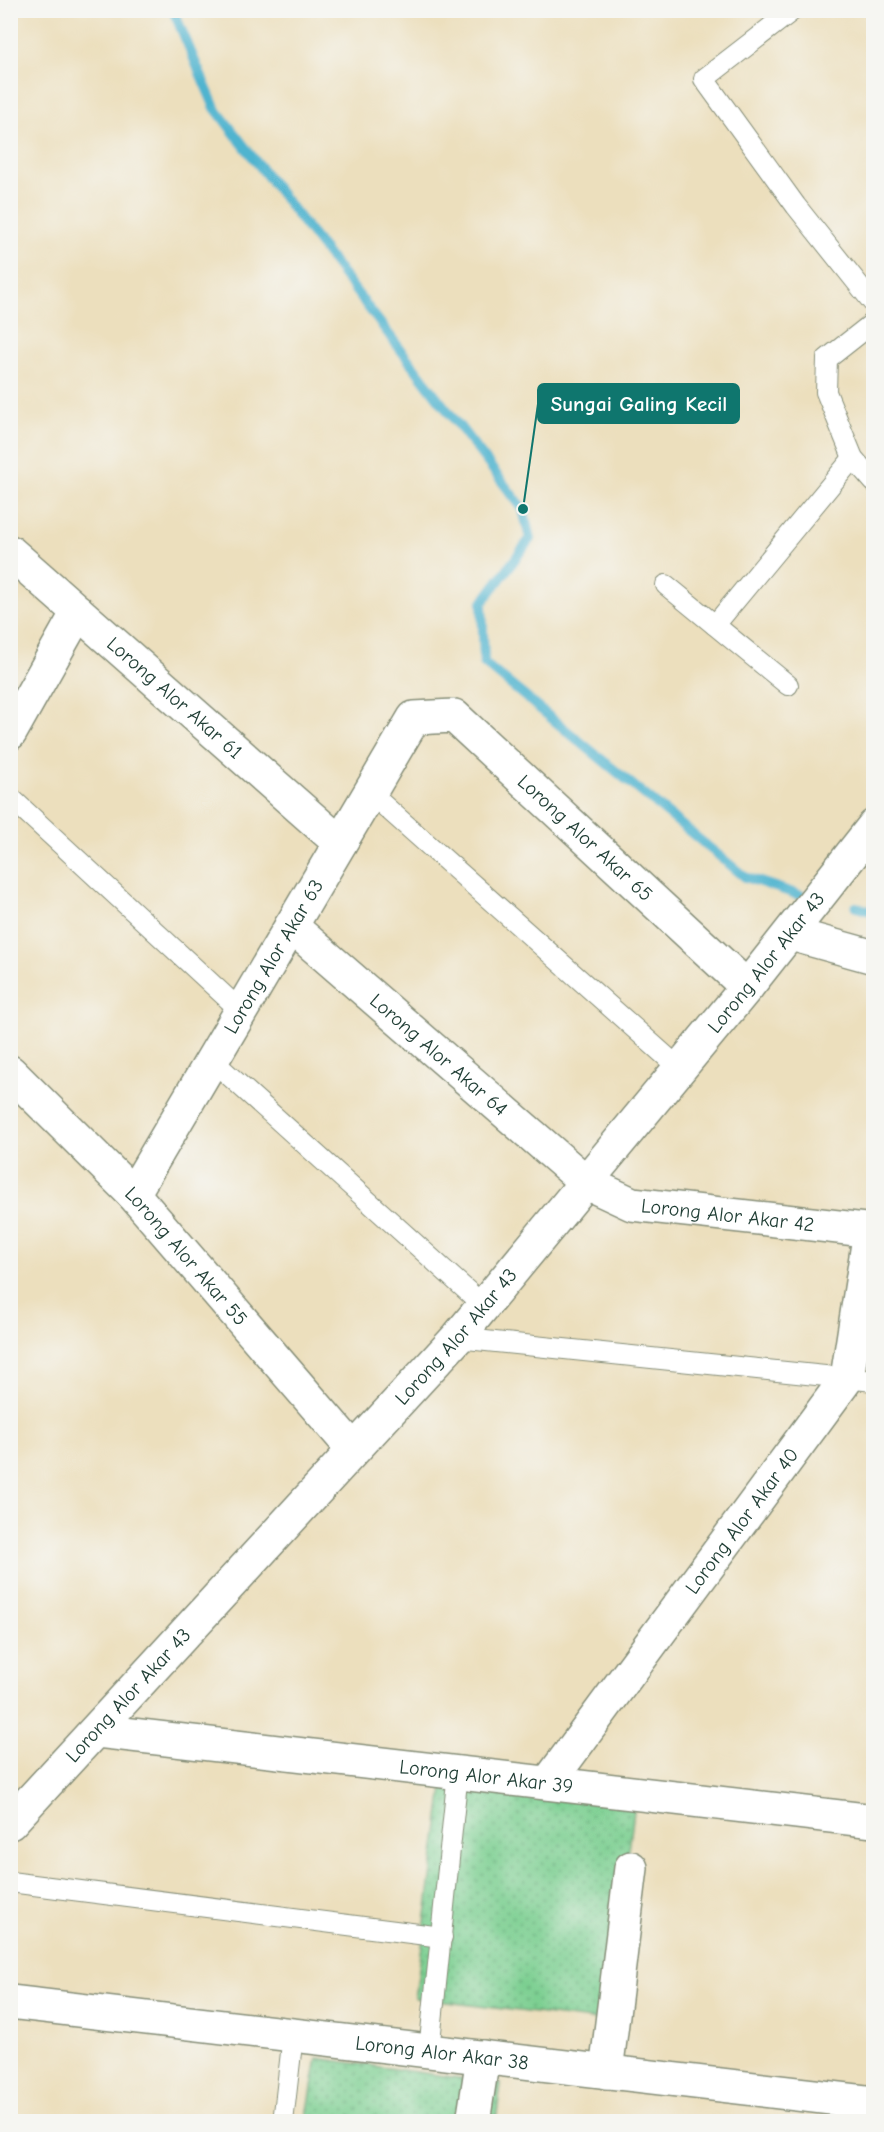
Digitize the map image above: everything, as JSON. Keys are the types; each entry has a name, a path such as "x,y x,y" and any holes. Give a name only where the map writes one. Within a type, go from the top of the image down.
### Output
{"street":[{"name":"Lorong Alor Akar 61","path":"10,552 340,843"},
{"path":"10,732 78,612"},
{"name":"Lorong Alor Akar 65","path":"414,718 454,716 747,987"},
{"name":"Lorong Alor Akar 63","path":"133,1194 414,718"},
{"name":"Lorong Alor Akar 43","path":"10,1823 97,1731 353,1449 458,1338 790,934 873,826"},
{"name":"Lorong Alor Akar 64","path":"291,926 587,1183"},
{"path":"790,934 873,957"},
{"name":"Lorong Alor Akar 55","path":"10,1072 133,1194 353,1449"},
{"name":"Lorong Alor Akar 42","path":"587,1183 632,1204 872,1227"},
{"name":"Lorong Alor Akar 40","path":"548,1783 860,1380 872,1227"},
{"name":"Lorong Alor Akar 39","path":"97,1731 873,1821"},
{"path":"606,2072 631,1868"},
{"name":"Lorong Alor Akar 38","path":"10,2002 873,2103"},
{"path":"473,2121 483,2057"}],"lane":[{"path":"793,10 704,79 796,206 873,304"},
{"path":"873,322 827,359 826,392 853,458 873,482"},
{"path":"715,625 853,458"},
{"path":"666,585 788,685"},
{"path":"370,793 679,1068"},
{"path":"10,797 241,1011"},
{"path":"212,1060 484,1306"},
{"path":"458,1338 860,1380"},
{"path":"429,2051 458,1772"},
{"path":"10,1882 442,1937"},
{"path":"283,2121 293,2035"}],"green space":[{"path":"444,1780 635,1803 607,2022 415,1998"},
{"path":"317,2058 501,2084 496,2121 306,2122"}],"waterway":[{"path":"173,10 215,108 523,509 530,539 482,603 484,663 745,877 802,896"},
{"path":"856,907 874,912"}],"place":[{"name":"Sungai Galing Kecil","path":"523,509"}]}
